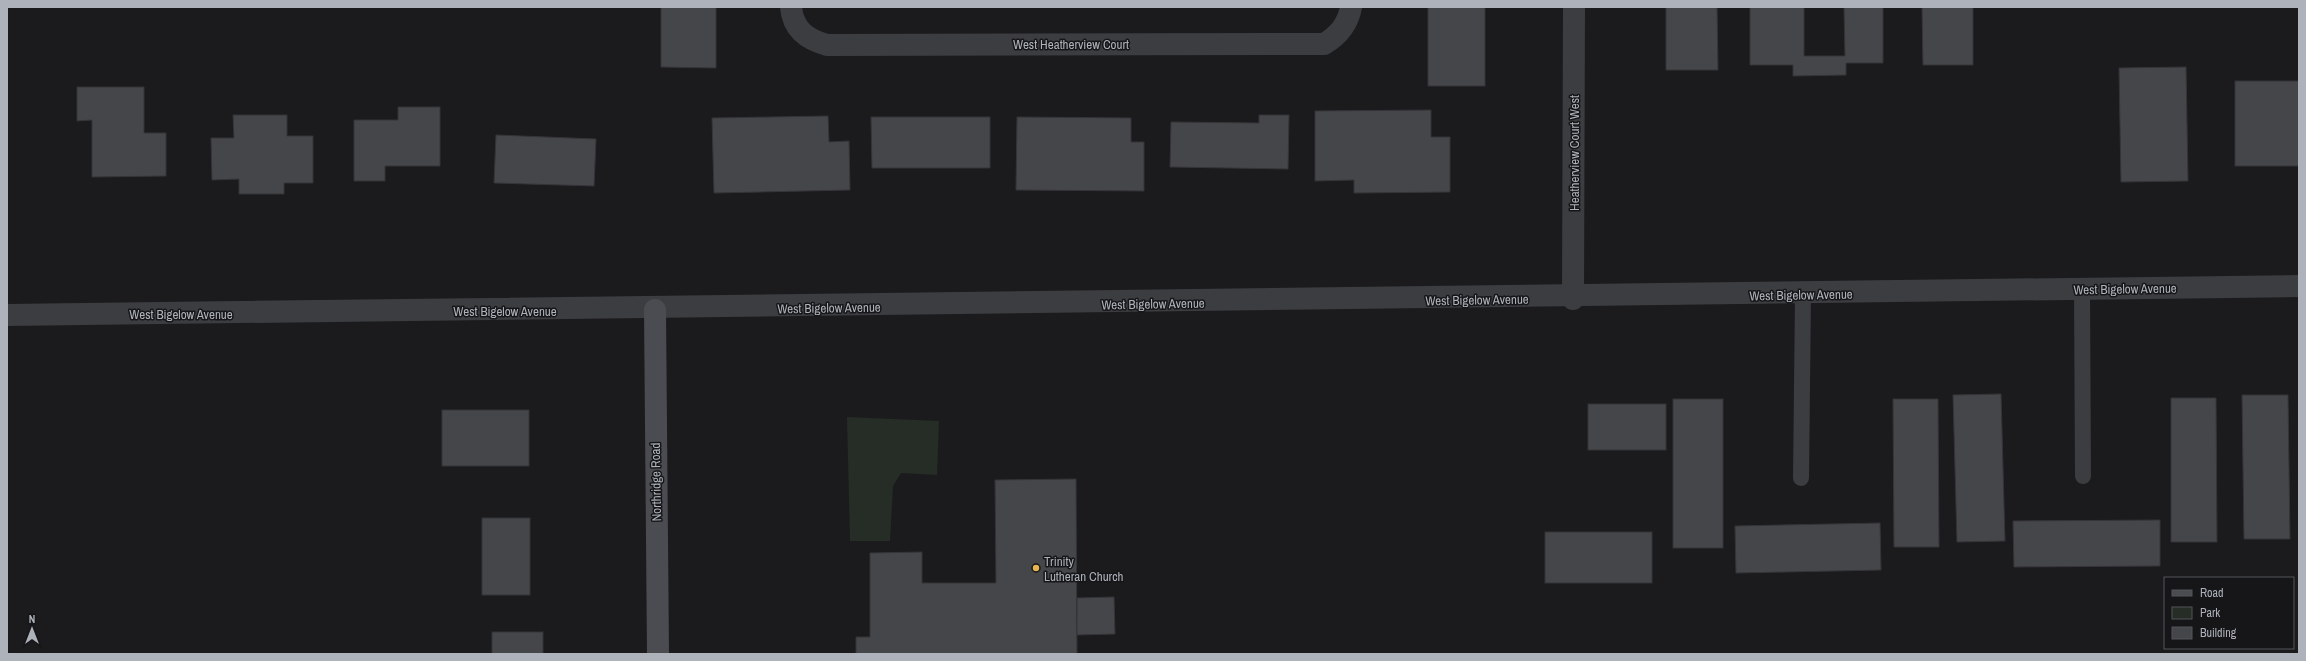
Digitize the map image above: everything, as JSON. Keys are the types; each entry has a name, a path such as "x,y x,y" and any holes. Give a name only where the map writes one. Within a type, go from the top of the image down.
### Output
{"main road":[{"name":"Northridge Road","path":"654,310 658,654"}],"street":[{"name":"West Heatherview Court","path":"791,7 796,26 804,35 827,45 1324,44 1336,36 1349,18 1351,7"},
{"name":"Heatherview Court West","path":"1573,298 1574,7"},
{"name":"West Bigelow Avenue","path":"7,315 654,310 1804,295 2299,286"}],"lane":[{"path":"2082,290 2083,476"},
{"path":"1801,478 1804,295"}],"green space":[{"path":"847,417 939,421 937,475 901,473 893,486 890,541 850,541"}],"building":[{"path":"661,7 716,7 716,68 661,67"},
{"path":"1428,7 1485,7 1485,86 1428,86"},
{"path":"1666,7 1717,7 1718,70 1666,70"},
{"path":"1750,7 1804,7 1804,56 1845,56 1844,7 1883,7 1883,63 1846,63 1846,75 1793,76 1793,65 1750,65"},
{"path":"1922,7 1973,7 1973,65 1923,65"},
{"path":"2186,67 2188,181 2121,182 2119,68"},
{"path":"2235,81 2299,81 2299,166 2235,166"},
{"path":"77,87 144,87 144,133 166,133 166,176 92,177 92,120 77,121"},
{"path":"398,107 440,107 440,166 385,166 385,181 354,181 354,120 398,120"},
{"path":"1431,110 1431,137 1450,137 1450,192 1354,193 1354,180 1315,181 1315,111"},
{"path":"233,115 287,115 287,136 313,136 313,183 284,183 284,194 239,194 239,179 212,180 211,138 234,138"},
{"path":"1259,115 1289,115 1288,169 1170,167 1171,122 1259,123"},
{"path":"828,116 829,142 849,141 850,190 714,193 712,118"},
{"path":"871,117 990,117 990,168 872,168"},
{"path":"1017,117 1131,118 1131,142 1144,142 1144,191 1016,190"},
{"path":"496,135 596,139 594,186 494,183"},
{"path":"2001,394 2005,541 1957,542 1953,395"},
{"path":"2242,395 2288,395 2290,539 2244,539"},
{"path":"2171,398 2216,398 2217,542 2171,542"},
{"path":"1673,399 1723,399 1723,548 1673,548"},
{"path":"1893,399 1938,399 1939,547 1894,547"},
{"path":"1588,404 1666,404 1666,450 1588,450"},
{"path":"442,410 529,410 529,466 442,466"},
{"name":"Trinity Lutheran Church","path":"1076,479 1077,654 856,654 856,637 870,637 870,553 922,552 922,583 996,583 995,480"},
{"path":"482,518 530,518 530,595 482,595"},
{"path":"2160,520 2160,566 2014,567 2013,521"},
{"path":"1880,523 1881,570 1736,573 1735,526"},
{"path":"1545,532 1652,532 1652,583 1545,583"},
{"path":"1114,597 1115,634 1077,635 1077,598"},
{"path":"492,632 543,632 543,654 492,654"}],"place":[{"name":"Trinity Lutheran Church","path":"1036,568"}]}
